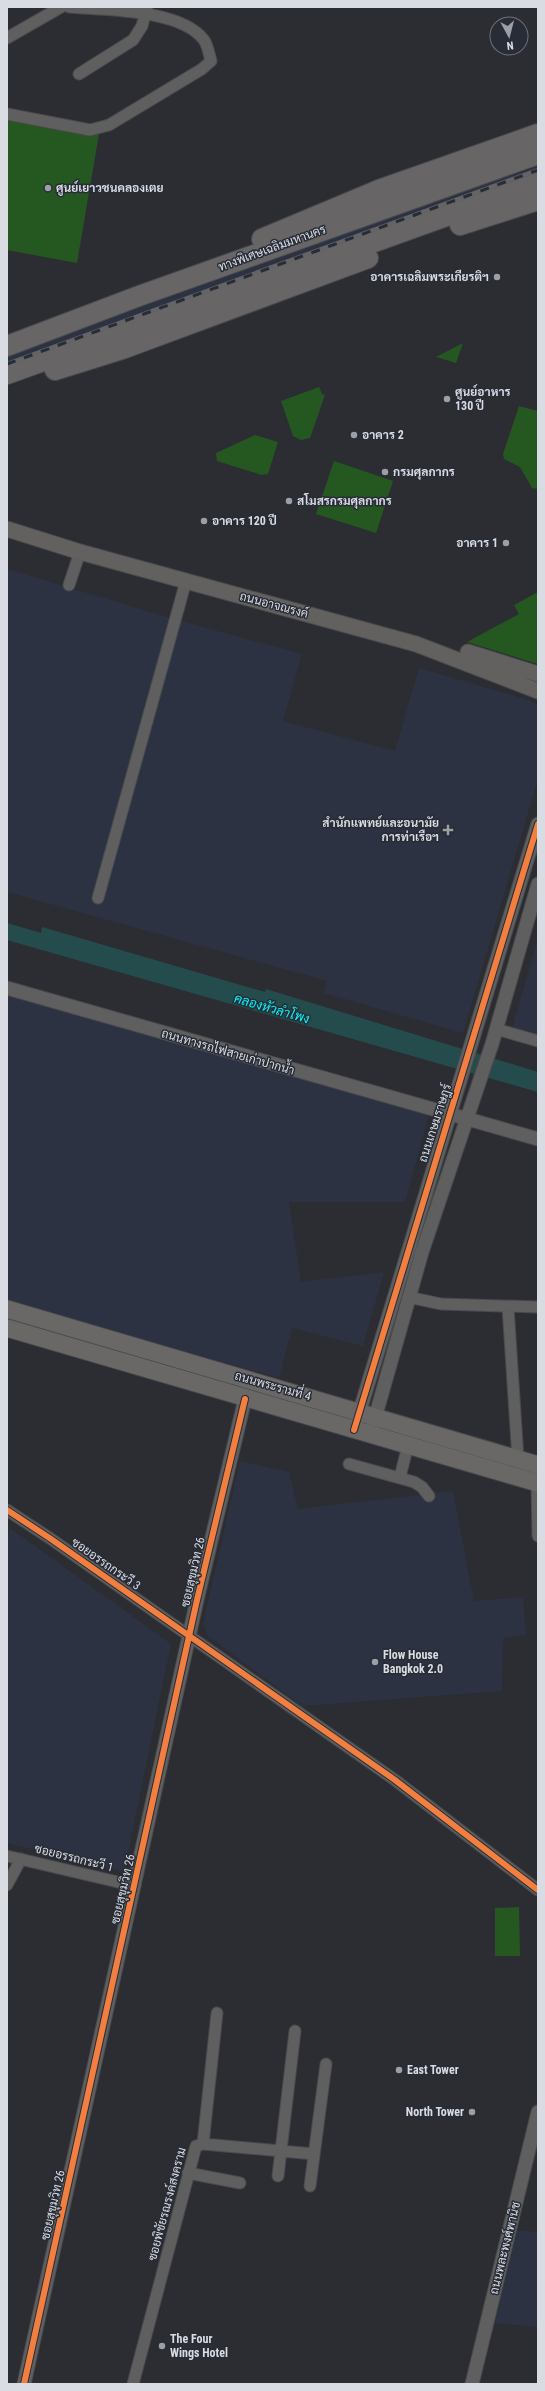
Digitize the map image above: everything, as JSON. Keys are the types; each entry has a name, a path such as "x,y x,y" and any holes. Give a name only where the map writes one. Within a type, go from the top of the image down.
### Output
{"highway":[{"path":"139,296 196,267 379,190 538,134"},
{"name":"ทางพิเศษเฉลิมมหานคร","path":"7,346 139,296 538,154"},
{"path":"7,374 538,183"},
{"path":"7,382 52,371 122,349 442,231 538,200"}],"main road":[{"name":"ถนนอาจณรงค์","path":"7,522 123,556 410,634 538,674"},
{"name":"ถนนอาจณรงค์","path":"7,529 80,552 416,644 460,659 535,691"},
{"name":"ถนนพระรามที่ 4","path":"7,1309 359,1411 538,1465"},
{"name":"ถนนพระรามที่ 4","path":"7,1328 538,1483"}],"street":[{"path":"7,114 90,130 98,129 109,125 207,66 211,61 205,42 198,34 180,23 146,11 69,7"},
{"path":"7,38 55,8"},
{"path":"79,74 133,40 139,34 146,11"},
{"path":"69,585 80,552"},
{"path":"98,898 186,581"},
{"name":"ถนนเกษมราษฎร์","path":"354,1430 408,1248 460,1083 538,824"},
{"path":"370,1434 408,1297 492,1044 538,884"},
{"path":"511,916 527,921"},
{"name":"ถนนทางรถไฟสายเก่าปากน้ำ","path":"7,988 467,1118"},
{"path":"496,1029 538,1041"},
{"path":"467,1118 538,1139"},
{"path":"408,1248 422,1252"},
{"path":"408,1297 441,1304 538,1307"},
{"path":"508,1307 518,1459"},
{"name":"ซอยสุขุมวิท 26","path":"24,2384 197,1600 245,1398"},
{"path":"400,1477 408,1445"},
{"path":"349,1464 400,1477 419,1484 429,1496"},
{"path":"538,1483 538,1536"},
{"name":"ซอยอรรถกระวี 3","path":"7,1510 51,1539 395,1780 538,1890"},
{"name":"ซอยอรรถกระวี 1","path":"7,1856 135,1886"},
{"path":"7,1885 21,1859"},
{"path":"203,2144 217,2013"},
{"path":"278,2176 295,2030"},
{"path":"310,2186 326,2064"},
{"name":"ถนนพละพงศ์พานิช","path":"472,2384 538,2112"},
{"name":"ซอยพิชัยรณรงค์สงคราม","path":"133,2384 195,2148 203,2144 314,2154"},
{"path":"188,2172 240,2183"}],"shaded area":[{"path":"538,163 538,178 7,371 7,356"},
{"path":"7,569 167,617 302,654 283,721 395,751 419,668 529,700 538,705 538,779 463,1033 324,993 327,981 7,892"},
{"path":"538,938 538,1039 511,1031"},
{"path":"7,993 429,1115 405,1202 289,1202 301,1282 384,1272 363,1346 292,1328 279,1378 7,1300"},
{"path":"240,1461 289,1472 298,1509 453,1491 474,1601 523,1597 526,1635 503,1638 502,1691 302,1706 208,1636 203,1624"},
{"path":"10,1528 171,1644 124,1872 7,1843 7,1540"},
{"path":"517,2230 538,2232 538,2327 495,2323"}],"green space":[{"name":"ศูนย์เยาวชนคลองเตย","path":"7,119 99,134 77,263 7,250"},
{"path":"463,343 456,363 436,357"},
{"path":"319,387 322,394 325,395 310,438 301,440 293,436 281,401"},
{"path":"519,406 538,411 538,489 532,488 520,467 504,459 503,454"},
{"path":"255,435 278,442 268,474 262,475 217,461 216,453"},
{"path":"334,461 393,481 376,533 316,514"},
{"path":"538,592 538,664 467,642 519,614 514,605"},
{"path":"519,1907 520,1956 495,1956 495,1908"}],"water":[{"name":"คลองหัวลำโพง","path":"7,923 41,933 42,927 265,992 266,989 538,1072 538,1092 7,940"}],"railway":[{"path":"7,364 538,170"}],"cycle path":[{"path":"354,1430 538,824"},
{"path":"24,2384 197,1600 245,1399"},
{"path":"7,1510 51,1539 395,1780 538,1890"}],"place":[{"name":"ศูนย์เยาวชนคลองเตย","path":"48,188"},
{"name":"อาคารเฉลิมพระเกียรติฯ","path":"497,277"},
{"name":"ศูนย์อาหาร 130 ปี","path":"447,399"},
{"name":"อาคาร 2","path":"354,435"},
{"name":"กรมศุลกากร","path":"385,472"},
{"name":"สโมสรกรมศุลกากร","path":"289,501"},
{"name":"อาคาร 120 ปี","path":"204,521"},
{"name":"อาคาร 1","path":"506,543"},
{"name":"สำนักแพทย์และอนามัย การท่าเรือฯ","path":"448,830"},
{"name":"Flow House Bangkok 2.0","path":"375,1662"},
{"name":"East Tower","path":"399,2070"},
{"name":"North Tower","path":"472,2112"},
{"name":"The Four Wings Hotel","path":"162,2346"}]}
